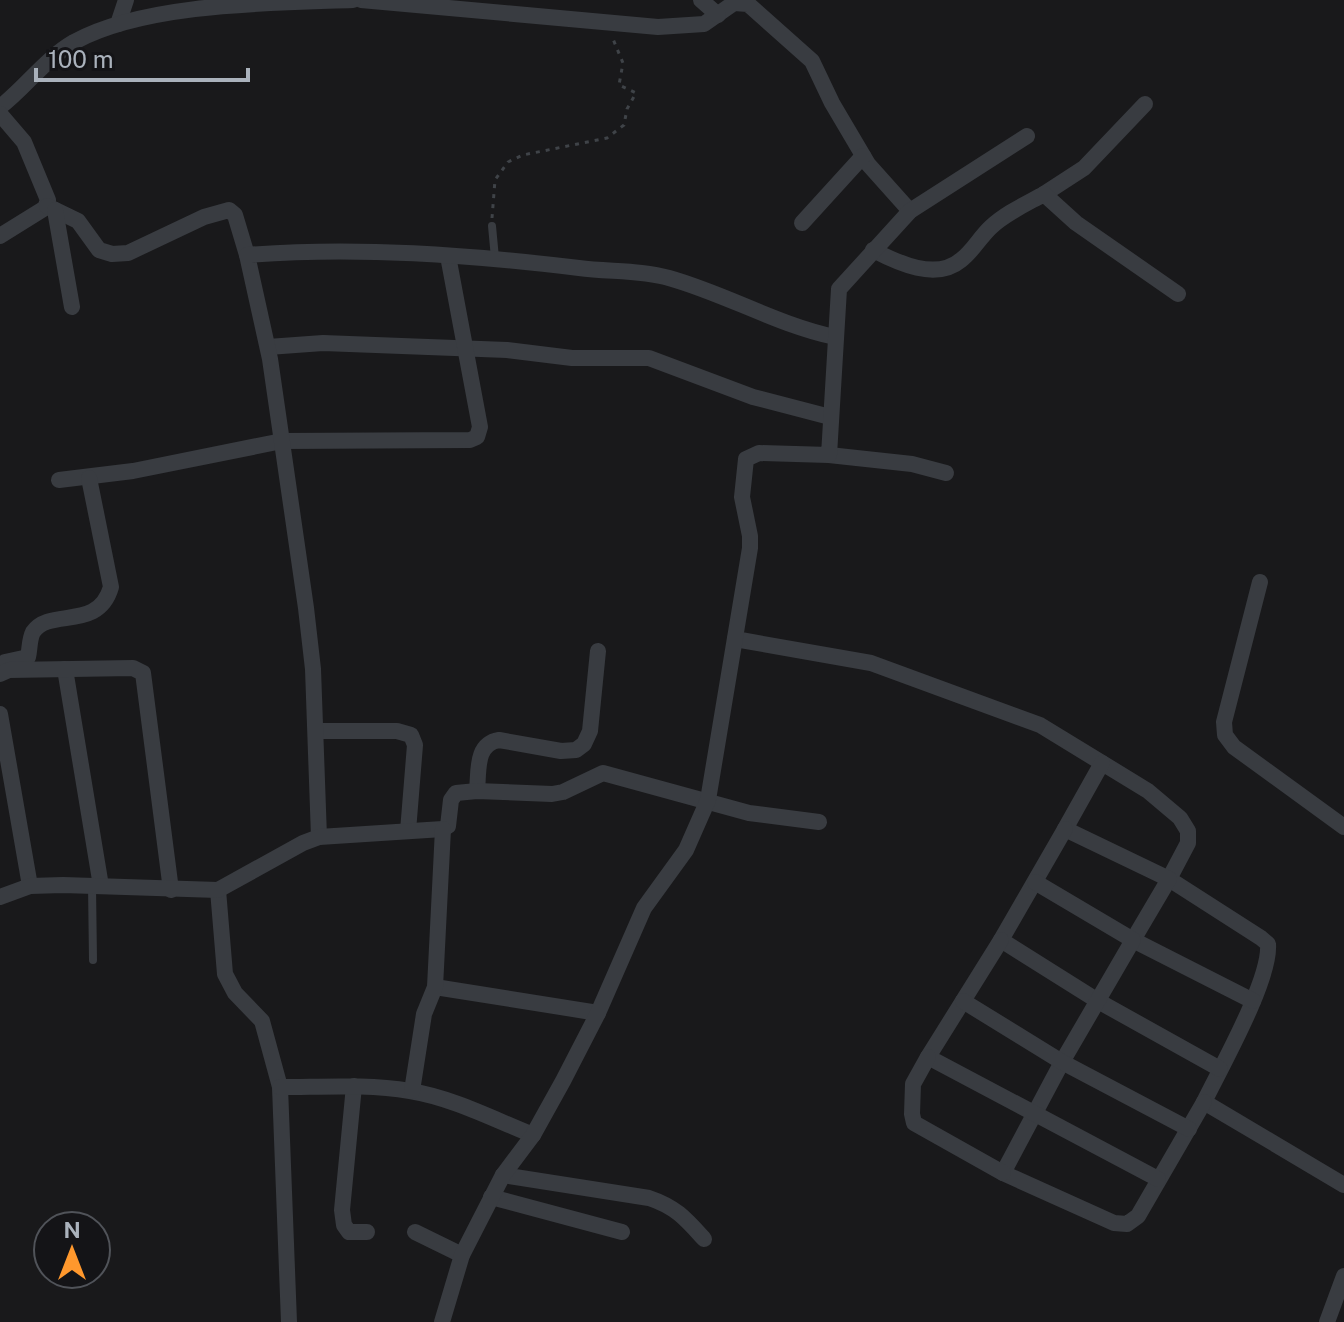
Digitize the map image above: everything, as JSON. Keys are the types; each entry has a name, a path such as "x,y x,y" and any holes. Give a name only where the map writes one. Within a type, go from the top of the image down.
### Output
{"street":[{"path":"118,24 126,0"},
{"path":"0,107 55,54 76,41 118,24 166,14 353,0"},
{"path":"361,0 658,27 696,26 734,3 748,4 809,57 863,156 910,211"},
{"path":"701,0 718,15"},
{"path":"873,250 914,266 934,270 951,267 965,257 990,228 1015,209 1084,168 1145,104"},
{"path":"0,114 24,142 47,197 72,307"},
{"path":"829,455 837,293 910,211 1027,136"},
{"path":"802,223 863,156"},
{"path":"1044,194 1076,223 1178,294"},
{"path":"0,236 51,208"},
{"path":"51,208 78,221 99,250 120,254 212,214 229,210 235,215 268,347 306,608 313,669 319,837"},
{"path":"247,255 326,252 495,258 669,278 727,297 796,327 835,337"},
{"path":"59,480 89,478 282,441 470,440 477,437 480,427 448,256"},
{"path":"268,347 323,343 467,348 572,358 649,358 753,397 830,417"},
{"path":"442,1322 462,1255 491,1197 503,1175 533,1135 598,1013 644,908 686,850 708,800 750,548 742,497 746,459 759,453 829,455 912,464 946,473"},
{"path":"0,662 28,657 30,639 42,624 80,616 101,608 107,600 111,587 89,478"},
{"path":"1260,582 1224,722 1225,735 1234,747 1344,827"},
{"path":"735,639 871,663 1040,725 1148,791 1180,818 1188,831 1188,843 1169,879 1062,1062 1003,1173"},
{"path":"477,791 480,757 483,747 489,742 499,740 561,751 576,750 584,744 590,731 598,651"},
{"path":"0,674 9,670 133,668 143,673 171,890"},
{"path":"65,669 97,886"},
{"path":"0,714 30,886"},
{"path":"316,731 397,731 411,735 415,745 408,831"},
{"path":"1065,829 1169,879 1268,944 1269,955 1253,1001 1204,1102 1138,1216 1127,1224 1114,1223 1003,1173 914,1123 913,1084 1001,940 1102,763"},
{"path":"0,897 30,886 218,890 319,837 443,829 448,826 453,795 461,791 552,794 603,773 749,813 819,822"},
{"path":"412,1091 424,1014 435,987 443,829"},
{"path":"1035,882 1133,940 1253,1001"},
{"path":"218,890 225,974 235,993 262,1021 280,1087 289,1322"},
{"path":"1001,940 1098,1001 1220,1069"},
{"path":"435,987 598,1013"},
{"path":"963,1001 1062,1062 1189,1129"},
{"path":"928,1057 1158,1179"},
{"path":"280,1087 354,1086 412,1091 455,1103 533,1135"},
{"path":"354,1086 342,1210 344,1225 349,1232 367,1232"},
{"path":"1204,1102 1344,1185"},
{"path":"503,1175 649,1198 669,1205 704,1239"},
{"path":"491,1197 622,1232"},
{"path":"415,1232 462,1255"},
{"path":"1327,1322 1344,1276"}],"lane":[{"path":"492,226 495,258"},
{"path":"93,960 97,886"}],"path":[{"path":"492,226 495,180 508,162 523,155 607,138 624,125 627,109 636,92 620,85 623,61 612,38 597,21"}]}
